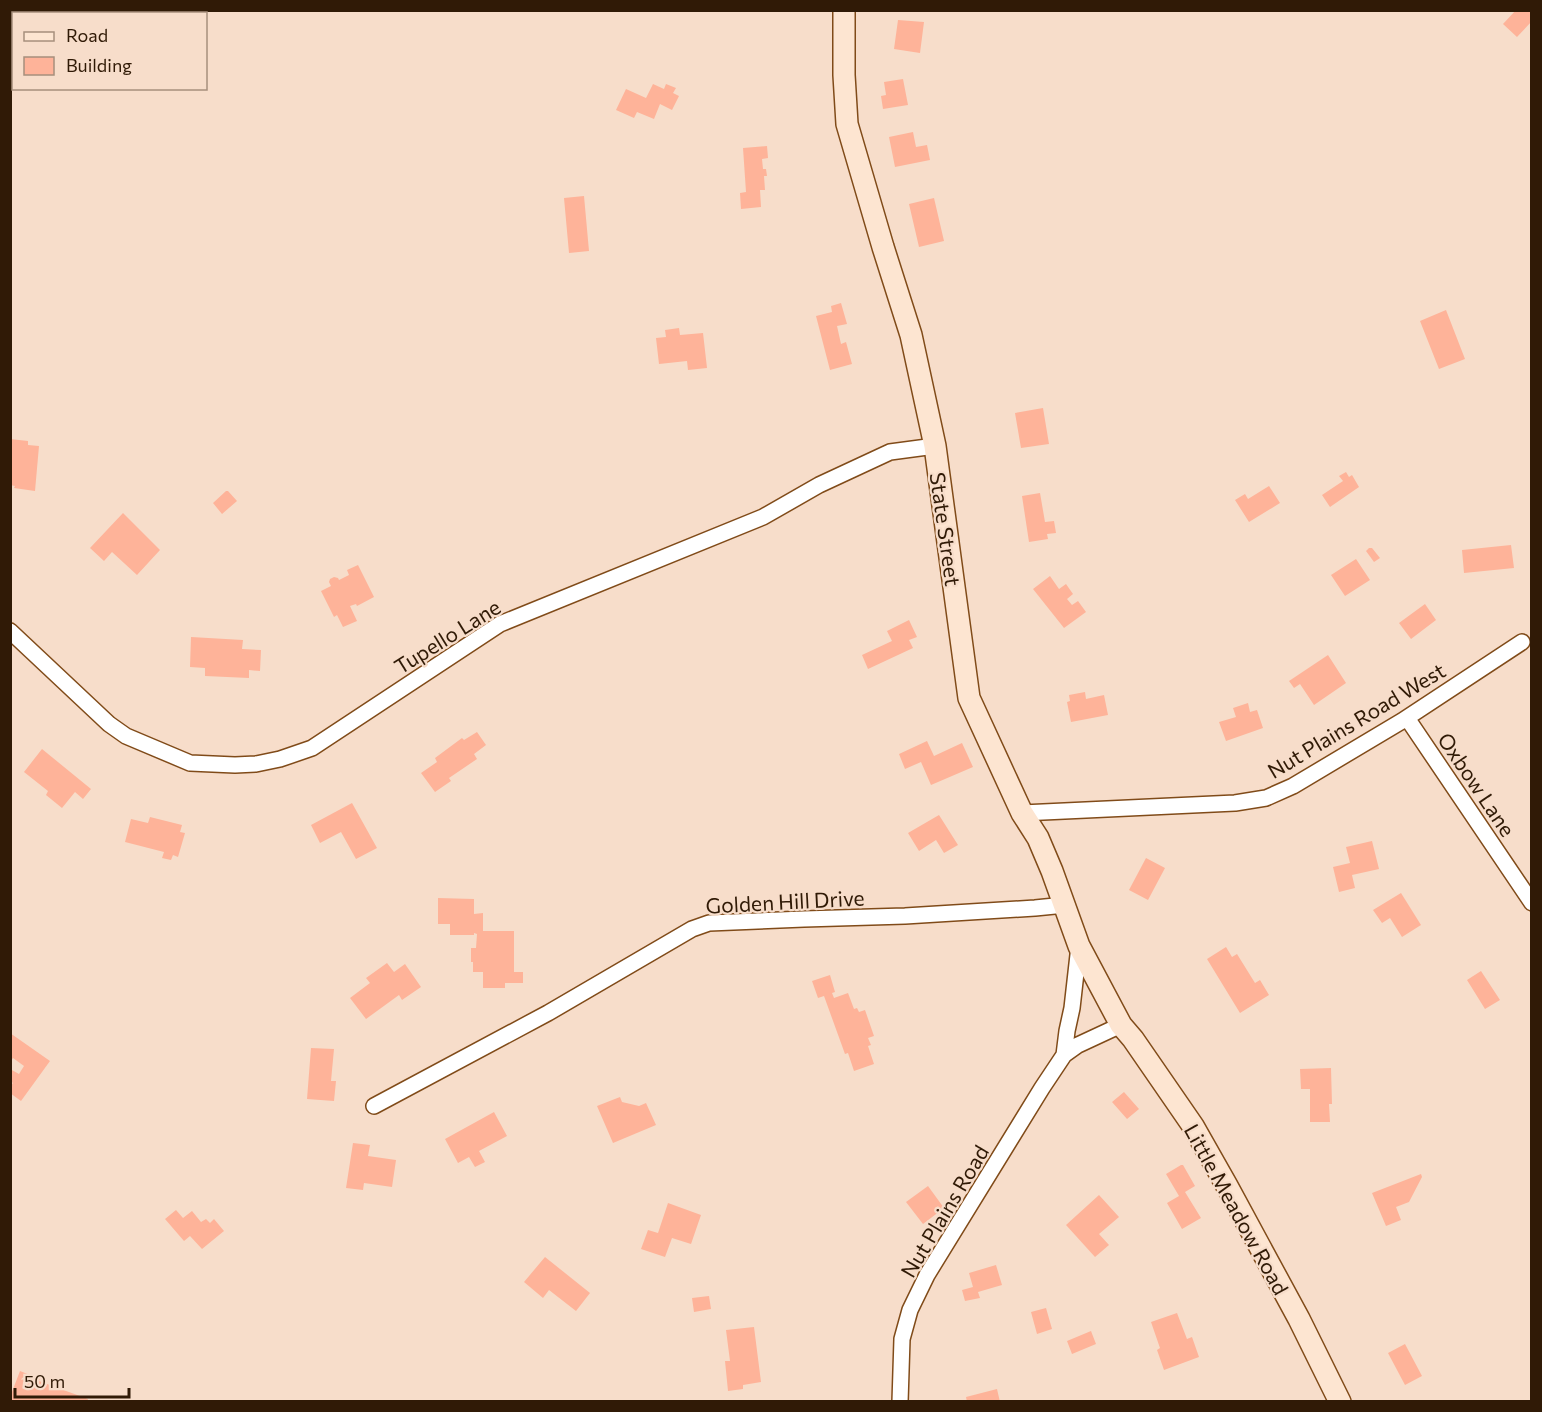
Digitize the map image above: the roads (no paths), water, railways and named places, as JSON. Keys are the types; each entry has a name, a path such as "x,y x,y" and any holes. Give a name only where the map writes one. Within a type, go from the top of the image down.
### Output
{"street":[{"name":"State Street","path":"844,10 847,124 911,334 935,446 969,698 1022,813 1038,838 1080,946 1121,1024"},
{"name":"Tupello Lane","path":"10,631 109,724 126,736 190,763 235,765 272,760 312,748 500,624 763,517 819,485 890,452 935,446"},
{"name":"Nut Plains Road West","path":"1022,813 1235,803 1266,798 1293,786 1407,717 1522,642"},
{"name":"Oxbow Lane","path":"1407,717 1532,903"},
{"name":"Golden Hill Drive","path":"374,1106 548,1013 692,929 709,923 916,916 1065,905"},
{"name":"Nut Plains Road","path":"1064,1055 1080,946"},
{"name":"Nut Plains Road","path":"900,1401 902,1339 910,1310 927,1275 1064,1055 1078,1045 1121,1024"},
{"name":"Little Meadow Road","path":"1121,1024 1193,1126 1299,1319 1340,1401"}]}
